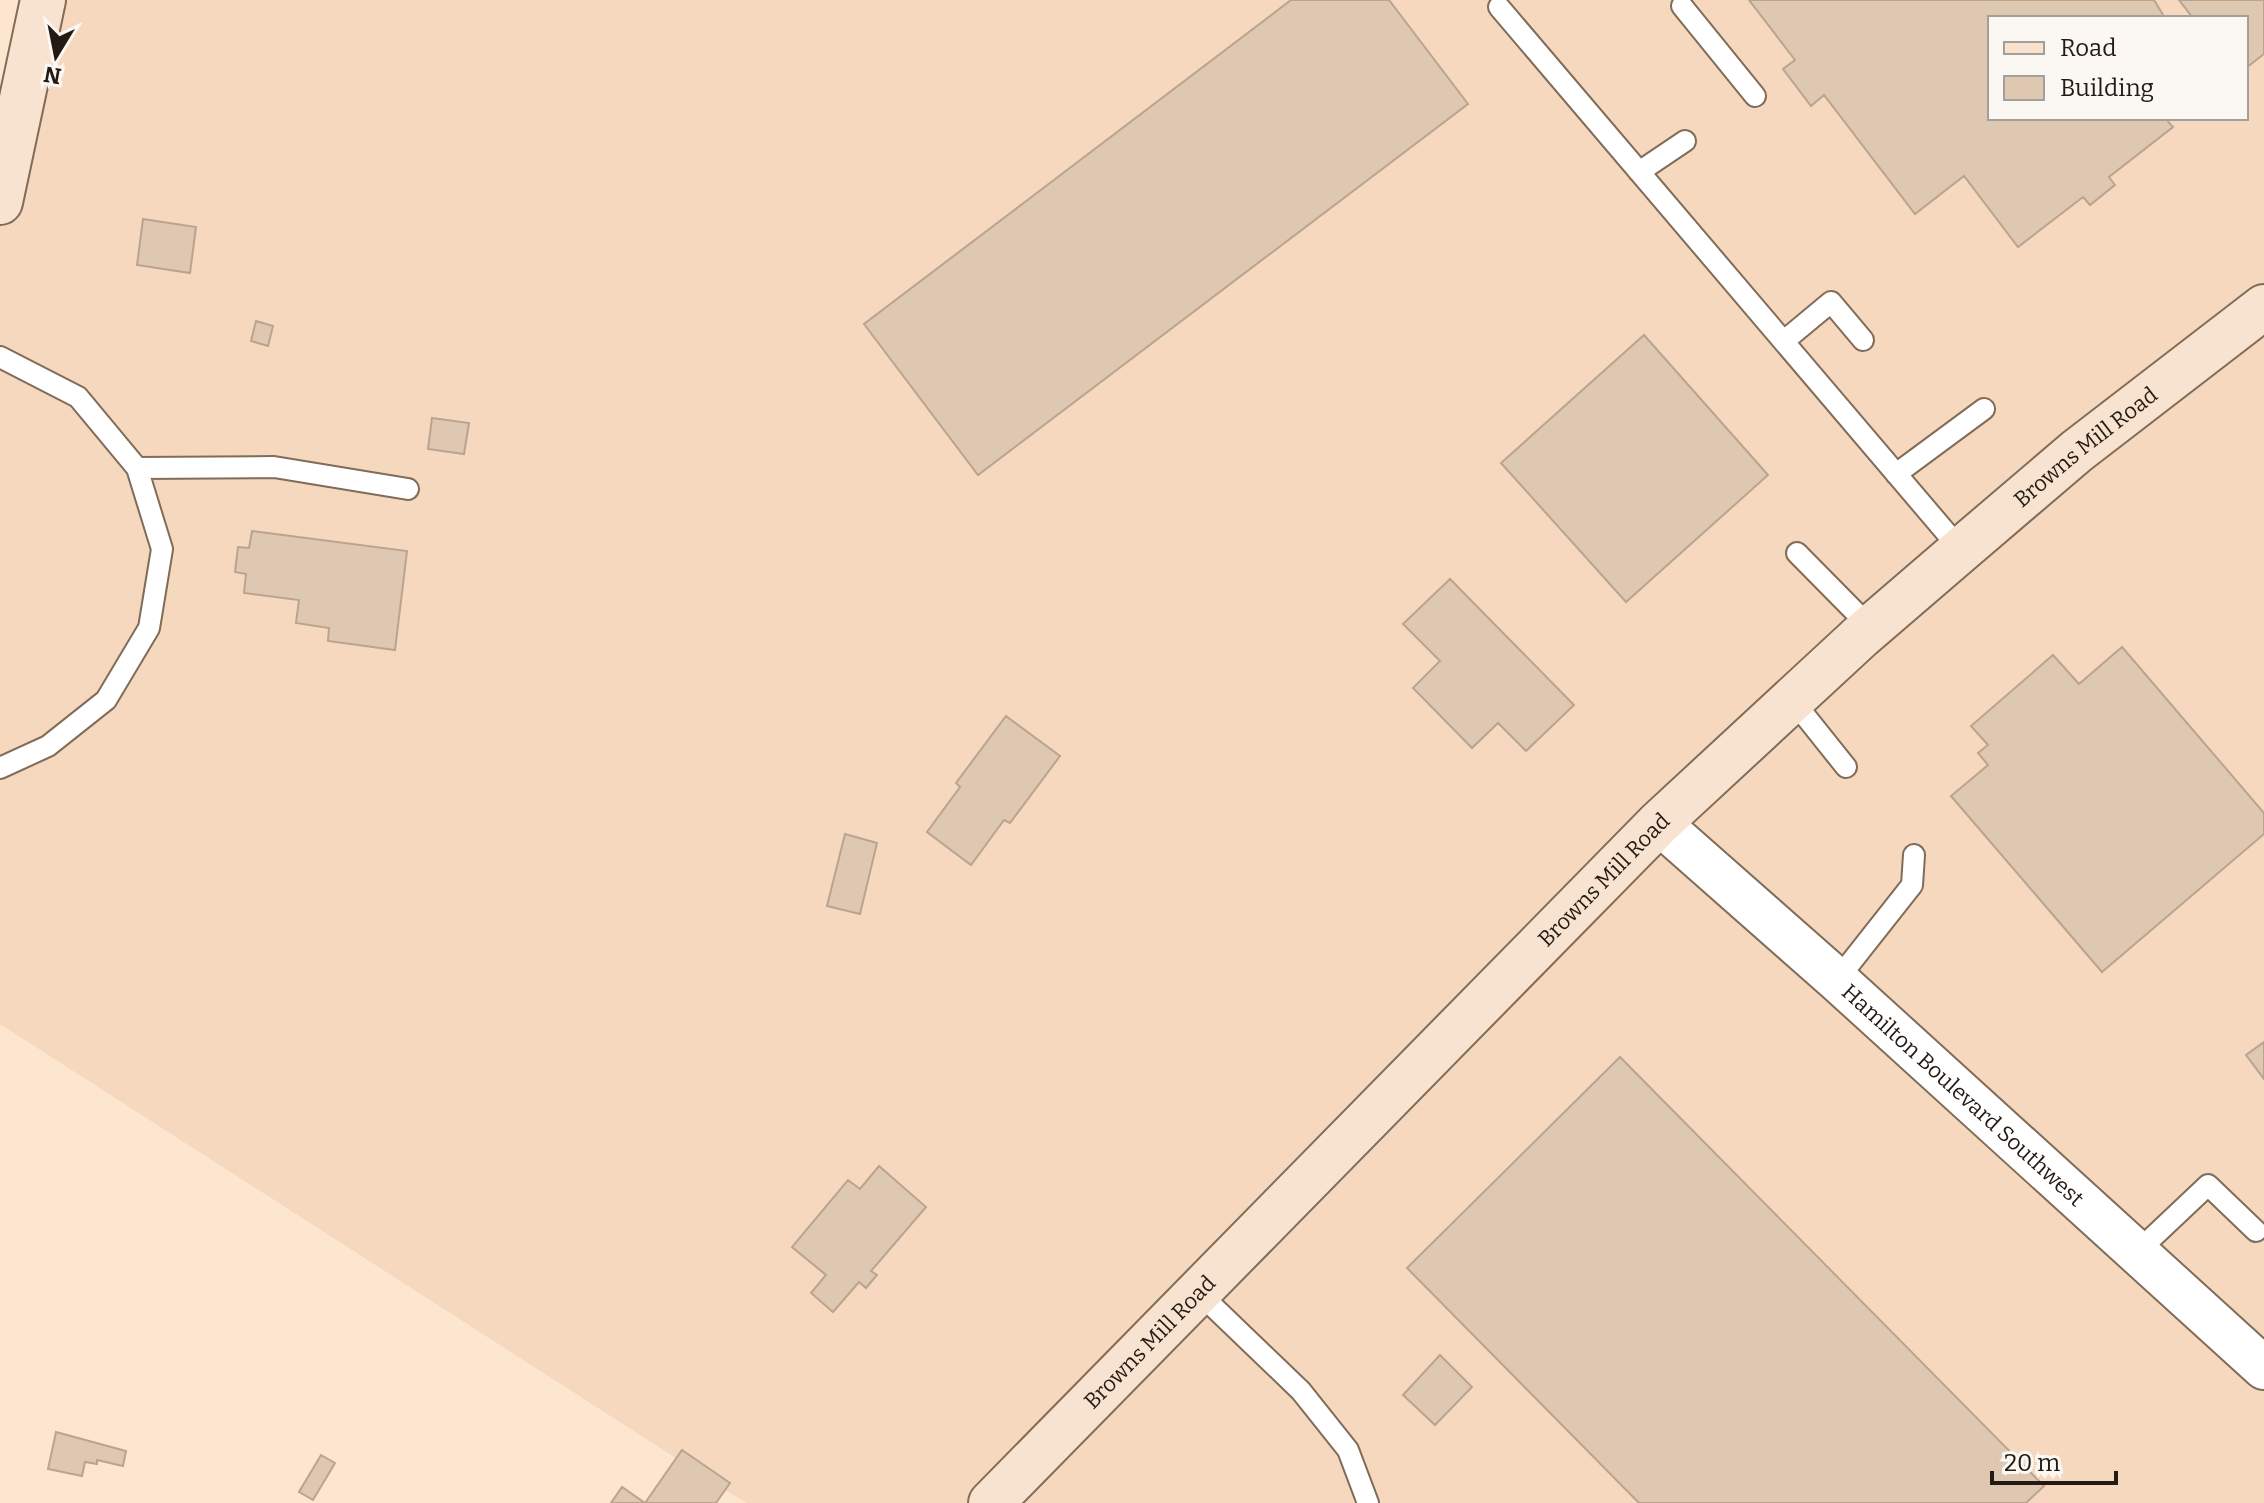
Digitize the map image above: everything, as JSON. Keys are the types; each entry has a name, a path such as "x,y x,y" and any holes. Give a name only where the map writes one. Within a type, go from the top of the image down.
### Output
{"street":[{"path":"0,202 43,0"},
{"name":"Browns Mill Road","path":"991,1503 1659,823 1871,628 2077,451 2264,307"},
{"name":"Hamilton Boulevard Southwest","path":"1659,823 1837,980 2264,1368"}],"lane":[{"path":"1682,6 1755,96"},
{"path":"1499,7 1961,550"},
{"path":"1639,172 1685,141"},
{"path":"1784,341 1831,302 1863,340"},
{"path":"0,357 78,397 137,468 162,549 149,628 106,700 48,746 0,768"},
{"path":"1896,474 1984,409"},
{"path":"137,468 274,467 408,489"},
{"path":"1797,553 1871,628"},
{"path":"1794,702 1846,767"},
{"path":"1837,980 1912,885 1914,855"},
{"path":"2136,1253 2208,1185 2256,1231"},
{"path":"1198,1292 1311,1403 1348,1450 1368,1503"}],"shaded area":[{"path":"24,0 2264,0 2264,1503 746,1503 0,1024 0,136"}],"building":[{"path":"1291,0 1389,0 1468,104 978,475 864,324"},
{"path":"1749,0 2154,0 2164,16 1988,16 1988,120 2167,120 2173,127 2109,177 2115,185 2090,205 2083,197 2018,247 1964,176 1915,214 1824,95 1811,106 1783,69 1795,60"},
{"path":"2179,0 2264,0 2264,54 2248,66 2248,16 2191,16"},
{"path":"143,219 196,227 190,273 137,265"},
{"path":"256,321 273,326 268,346 251,341"},
{"path":"1644,335 1768,475 1626,602 1501,463"},
{"path":"432,418 469,423 464,454 428,449"},
{"path":"252,531 407,551 395,650 328,641 329,628 296,623 299,600 244,593 246,574 235,572 238,547 249,548"},
{"path":"1450,579 1574,705 1526,751 1498,723 1472,748 1413,688 1440,661 1403,624"},
{"path":"2122,647 2264,813 2264,834 2102,972 1951,796 1988,765 1978,753 1988,745 1971,726 2053,655 2079,684"},
{"path":"1006,716 1060,756 1010,823 1004,820 971,865 927,832 960,787 956,783"},
{"path":"845,834 877,843 860,914 827,906"},
{"path":"2264,1042 2264,1079 2246,1055"},
{"path":"1620,1057 2044,1486 2026,1503 1639,1503 1407,1268"},
{"path":"879,1166 926,1207 871,1271 877,1275 866,1288 859,1282 833,1312 811,1293 826,1275 792,1247 848,1180 860,1189"},
{"path":"1440,1355 1472,1387 1435,1425 1403,1395"},
{"path":"56,1432 126,1451 123,1466 97,1460 97,1464 85,1462 82,1476 48,1469"},
{"path":"682,1450 730,1483 716,1503 645,1503"},
{"path":"321,1455 335,1463 313,1500 299,1492"},
{"path":"622,1487 645,1503 611,1503"}]}
